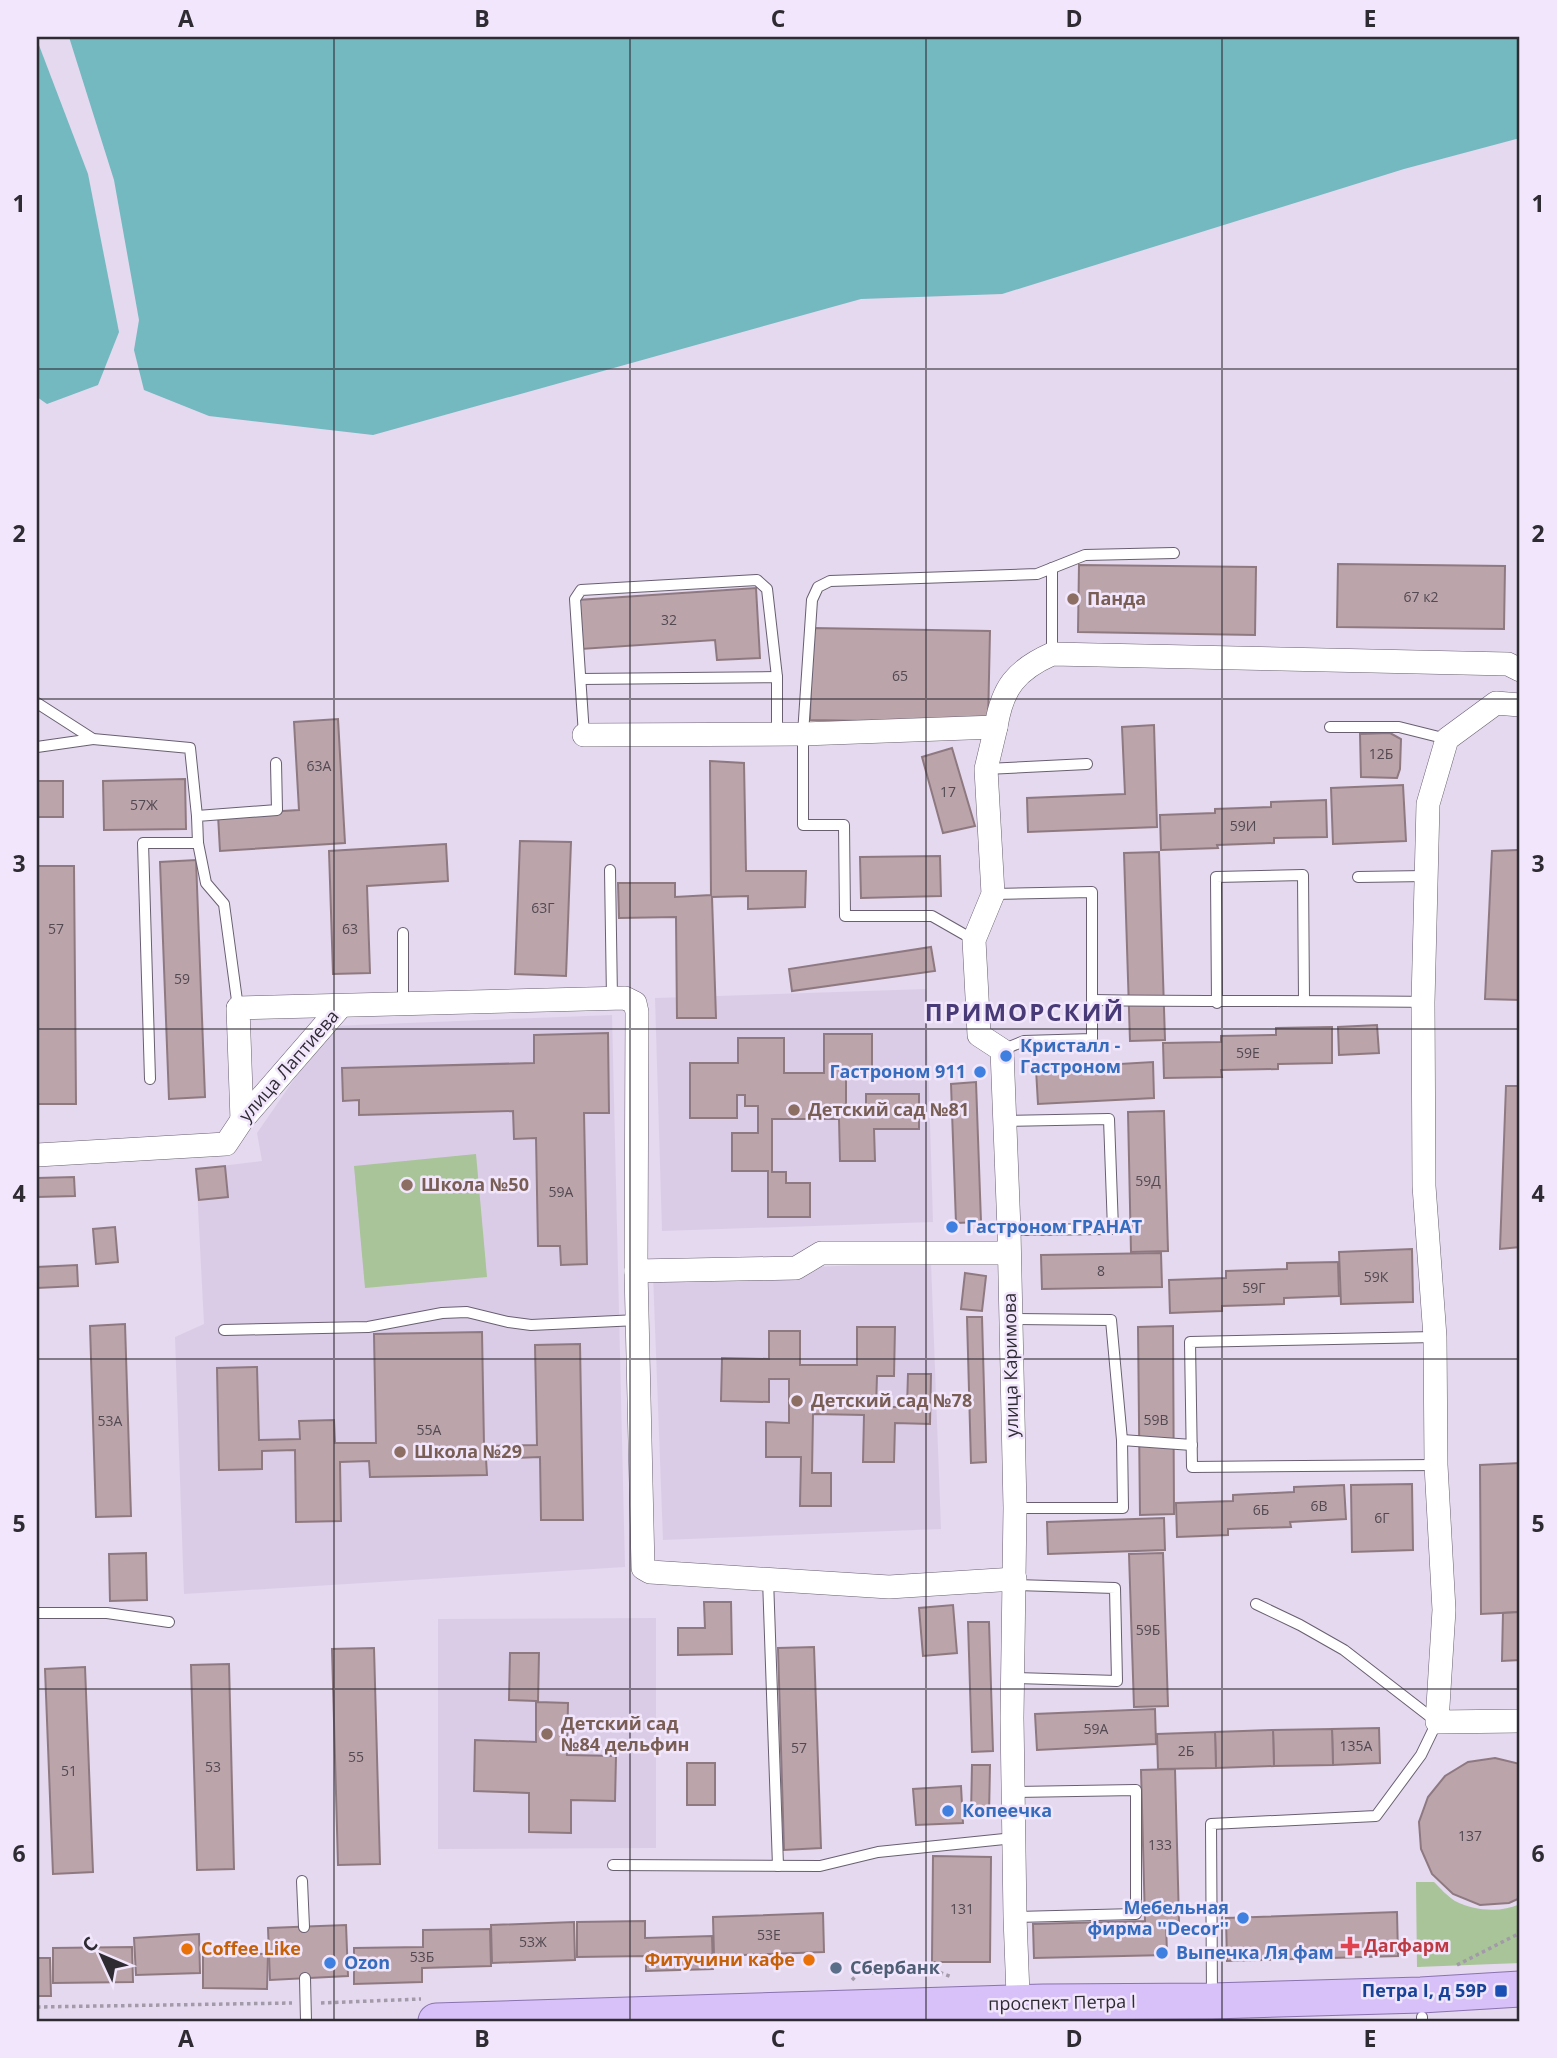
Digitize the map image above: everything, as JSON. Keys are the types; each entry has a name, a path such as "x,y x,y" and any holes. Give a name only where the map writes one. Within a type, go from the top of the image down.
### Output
{"main road":[{"name":"проспект Петра I","path":"436,2021 734,2013 1018,2012 1212,2001 1421,1995 1520,1989"},
{"path":"1289,2021 1422,2019 1520,2013"}],"street":[{"path":"1002,1050 979,1035 974,940 993,894 986,769 999,705 1028,664 1052,654 1507,664 1520,670"},
{"path":"1520,705 1496,703 1447,739 1428,804 1423,1002 1424,1186 1435,1337 1436,1465 1444,1610 1437,1722 1520,1721"},
{"path":"584,735 803,734 996,727"},
{"path":"623,1001 637,1012 636,1271 643,1568 650,1572 890,1587 1015,1582"},
{"name":"улица Лаптиева","path":"37,1155 226,1144 242,1120 341,1006 623,1001"},
{"path":"242,1120 239,1008 341,1006"},
{"name":"улица Каримова","path":"1002,1050 1015,1508 1012,1678 1018,2012"},
{"path":"636,1271 796,1268 821,1253 1009,1241"}],"lane":[{"path":"974,940 932,916 845,916 844,825 803,825 803,734 812,600 818,587 830,581 1037,574 1085,555 1174,553"},
{"path":"1052,568 1052,654"},
{"path":"584,735 575,600 581,590 757,580 767,589 777,677 777,734"},
{"path":"581,679 777,677"},
{"path":"37,703 93,739"},
{"path":"1330,727 1398,727 1447,739"},
{"path":"37,747 93,739 190,748 198,816 198,843 206,883 224,904 239,1008"},
{"path":"198,816 277,810 276,763"},
{"path":"986,769 1087,764"},
{"path":"150,1079 143,844 198,843"},
{"path":"610,870 623,1001"},
{"path":"1217,1003 1216,877 1303,876 1304,1000"},
{"path":"1358,877 1426,876"},
{"path":"993,894 1092,892 1092,1039 1024,1041 1002,1050"},
{"path":"403,933 403,1004"},
{"path":"1093,1000 1217,1003 1304,1000 1423,1002"},
{"path":"1006,1121 1109,1119 1113,1229 1009,1241"},
{"path":"224,1330 368,1327 442,1313 467,1312 531,1325 639,1320"},
{"path":"1010,1318 1111,1320 1122,1440 1123,1508 1015,1508"},
{"path":"1435,1337 1190,1342 1192,1467 1436,1465"},
{"path":"1122,1440 1192,1445"},
{"path":"768,1579 778,1866"},
{"path":"1012,1678 1117,1681 1115,1588 1015,1582"},
{"path":"1212,2001 1211,1824 1376,1816 1421,1755 1437,1722 1344,1650 1256,1604"},
{"path":"37,1613 107,1613 169,1622"},
{"path":"1013,1792 1136,1790 1136,1914 1015,1916"},
{"path":"613,1866 820,1866 878,1852 1014,1838"},
{"path":"302,1881 304,1927"},
{"path":"305,1978 306,2021"}],"path":[{"path":"1466,1966 1453,1967 1520,1933"}],"shaded area":[{"path":"69,37 1520,37 1520,138 1404,169 1002,294 861,299 373,435 209,416 144,390 134,350 139,320 114,180"},
{"path":"37,40 88,174 119,332 98,385 47,404 37,397"},
{"name":"Детский сад №81","path":"926,989 933,1222 662,1231 655,998"},
{"path":"612,1015 625,1567 184,1594 175,1337 204,1324 196,1169 262,1161 257,1133 331,1026"},
{"path":"476,1154 487,1277 365,1288 354,1166"},
{"name":"Детский сад №78","path":"931,1262 941,1529 663,1540 653,1274"},
{"name":"Детский сад №84 дельфин","path":"656,1618 656,1848 438,1849 438,1619"},
{"path":"1416,1882 1434,1882 1452,1899 1470,1907 1496,1910 1520,1904 1520,1963 1417,1967"}],"building":[{"path":"1338,564 1505,566 1504,629 1337,627"},
{"path":"1079,565 1256,567 1255,635 1078,632"},
{"path":"756,588 760,658 717,660 715,640 581,649 578,600"},
{"path":"812,628 990,631 988,723 810,720"},
{"path":"338,719 345,843 220,851 218,815 299,810 294,722"},
{"path":"1154,725 1157,827 1028,832 1027,798 1125,794 1122,727"},
{"path":"1390,733 1401,739 1397,778 1361,777 1360,734"},
{"path":"952,748 975,826 943,833 922,757"},
{"path":"710,761 744,763 746,871 806,871 805,907 748,909 748,896 712,897 716,1018 677,1018 676,917 619,918 618,883 675,883 675,897 711,895"},
{"path":"185,779 186,829 104,830 103,781"},
{"path":"37,781 63,781 63,817 37,817"},
{"path":"1403,785 1406,841 1333,844 1331,788"},
{"path":"1326,800 1327,837 1274,838 1274,843 1161,850 1160,815 1271,807 1271,802"},
{"path":"520,841 571,842 566,976 515,974"},
{"path":"446,844 448,881 367,886 370,973 333,974 329,851"},
{"path":"1520,850 1520,1000 1485,999 1492,851"},
{"path":"1159,852 1165,1040 1130,1041 1124,853"},
{"path":"940,856 941,896 861,898 860,857"},
{"path":"196,860 205,1097 169,1099 160,862"},
{"path":"37,866 74,866 76,1104 37,1104"},
{"path":"931,947 935,971 792,991 789,969"},
{"path":"1377,1025 1379,1053 1339,1055 1338,1027"},
{"path":"1332,1027 1332,1063 1278,1064 1278,1069 1221,1070 1222,1077 1164,1078 1163,1043 1221,1042 1221,1036 1276,1035 1276,1028"},
{"path":"608,1033 609,1113 584,1113 587,1264 561,1265 560,1246 538,1246 536,1138 514,1139 513,1111 359,1115 359,1100 343,1101 342,1068 534,1063 534,1035"},
{"path":"824,1034 872,1034 872,1077 846,1077 846,1116 866,1116 866,1094 919,1094 919,1129 874,1129 875,1161 840,1161 839,1119 772,1119 772,1172 786,1172 786,1183 810,1183 810,1217 768,1217 768,1171 732,1171 732,1133 758,1133 758,1106 745,1106 745,1095 737,1095 737,1118 690,1118 690,1063 738,1063 738,1038 784,1038 784,1073 824,1073"},
{"path":"1153,1062 1154,1098 1038,1104 1036,1069"},
{"path":"976,1082 981,1222 956,1223 951,1084"},
{"path":"1506,1086 1520,1086 1520,1247 1500,1249"},
{"path":"1164,1111 1168,1251 1131,1252 1128,1112"},
{"path":"225,1166 228,1197 199,1200 196,1169"},
{"path":"74,1177 75,1196 37,1197 37,1178"},
{"path":"115,1227 118,1262 96,1264 93,1229"},
{"path":"1412,1249 1413,1302 1341,1304 1339,1252"},
{"path":"1161,1253 1162,1287 1042,1289 1041,1255"},
{"path":"1338,1262 1339,1296 1284,1298 1284,1304 1222,1306 1222,1311 1170,1313 1169,1280 1226,1278 1226,1271 1287,1269 1287,1263"},
{"path":"77,1265 78,1286 37,1288 37,1267"},
{"path":"965,1273 986,1276 982,1311 961,1309"},
{"path":"967,1317 982,1317 986,1462 971,1463"},
{"path":"125,1324 131,1516 96,1517 90,1326"},
{"path":"1173,1326 1174,1514 1140,1515 1138,1327"},
{"path":"857,1327 895,1327 894,1376 877,1376 876,1407 907,1407 908,1374 931,1374 930,1424 895,1423 894,1462 863,1462 864,1415 813,1414 812,1473 831,1473 831,1506 800,1506 801,1457 766,1457 766,1422 789,1423 789,1379 769,1379 769,1402 721,1401 722,1358 769,1359 769,1331 800,1331 800,1365 857,1365"},
{"path":"482,1332 484,1446 537,1445 535,1345 580,1344 583,1520 541,1520 540,1457 486,1459 487,1475 370,1477 369,1461 340,1462 341,1521 296,1522 295,1450 262,1451 262,1469 219,1470 217,1368 257,1367 259,1440 300,1439 299,1421 334,1420 335,1443 376,1443 374,1334"},
{"path":"1520,1463 1520,1612 1481,1614 1480,1465"},
{"path":"1412,1484 1413,1550 1352,1552 1351,1485"},
{"path":"1344,1485 1346,1519 1290,1522 1291,1527 1228,1529 1228,1535 1177,1537 1176,1503 1233,1501 1233,1495 1294,1492 1294,1487"},
{"path":"1164,1518 1165,1550 1048,1554 1047,1522"},
{"path":"146,1553 147,1600 110,1601 109,1554"},
{"path":"1163,1553 1168,1706 1134,1707 1129,1554"},
{"path":"704,1602 731,1602 732,1654 678,1655 678,1628 705,1628"},
{"path":"953,1605 957,1653 923,1656 919,1608"},
{"path":"1520,1612 1520,1660 1502,1661 1503,1613"},
{"path":"968,1622 989,1622 993,1751 972,1752"},
{"path":"814,1647 821,1848 784,1850 778,1648"},
{"path":"374,1648 380,1864 338,1865 332,1649"},
{"path":"510,1653 539,1653 538,1702 568,1703 567,1755 616,1756 615,1801 571,1800 571,1833 529,1832 529,1793 474,1791 475,1740 536,1742 536,1701 509,1700"},
{"path":"229,1664 234,1869 197,1870 191,1665"},
{"path":"85,1667 93,1872 53,1874 45,1669"},
{"path":"1155,1709 1156,1744 1037,1750 1035,1714"},
{"path":"1379,1728 1380,1763 1333,1765 1332,1729"},
{"path":"1332,1729 1333,1765 1274,1766 1273,1730"},
{"path":"1273,1730 1274,1766 1216,1768 1215,1732"},
{"path":"1215,1732 1216,1768 1158,1769 1157,1734"},
{"path":"1495,1758 1520,1764 1520,1898 1509,1903 1480,1905 1453,1894 1432,1874 1421,1849 1419,1822 1428,1797 1445,1776 1468,1762"},
{"path":"687,1763 715,1763 715,1805 687,1805"},
{"path":"972,1765 990,1765 989,1815 971,1815"},
{"path":"1175,1769 1179,1921 1166,1921 1167,1955 1034,1958 1033,1924 1145,1921 1141,1770"},
{"path":"961,1786 963,1823 916,1825 913,1789"},
{"path":"933,1856 991,1857 990,1962 932,1962"},
{"path":"1397,1912 1398,1956 1227,1961 1226,1918"},
{"path":"823,1913 824,1952 714,1956 713,1917"},
{"path":"645,1921 645,1938 712,1936 713,1969 646,1971 646,1956 577,1957 577,1922"},
{"path":"574,1922 575,1960 492,1963 491,1925"},
{"path":"346,1925 348,1976 270,1980 268,1928"},
{"path":"490,1929 491,1966 422,1968 422,1982 354,1984 354,1948 423,1947 423,1930"},
{"path":"199,1934 200,1973 136,1975 134,1938"},
{"path":"132,1947 133,1982 53,1983 53,1948"},
{"path":"203,1953 268,1954 267,1989 203,1988"},
{"path":"37,1958 50,1958 51,1996 37,1996"}],"place":[{"name":"Панда","path":"1073,599"},
{"name":"Кристалл - Гастроном","path":"1006,1056"},
{"name":"Гастроном 911","path":"980,1072"},
{"name":"Детский сад №81","path":"794,1110"},
{"name":"Школа №50","path":"407,1185"},
{"name":"Гастроном ГРАНАТ","path":"952,1227"},
{"name":"Детский сад №78","path":"797,1401"},
{"name":"Школа №29","path":"400,1452"},
{"name":"Детский сад №84 дельфин","path":"547,1734"},
{"name":"Копеечка","path":"948,1811"},
{"name":"Мебельная фирма ''Decor''","path":"1243,1918"},
{"name":"Дагфарм","path":"1350,1946"},
{"name":"Coffee Like","path":"187,1949"},
{"name":"Выпечка Ля фам","path":"1162,1953"},
{"name":"Фитучини кафе","path":"809,1960"},
{"name":"Ozon","path":"330,1963"},
{"name":"Сбербанк","path":"836,1968"},
{"name":"Петра I, д 59P","path":"1501,1991"}],"district":[{"name":"ПРИМОРСКИЙ","path":"1025,1013"}]}
